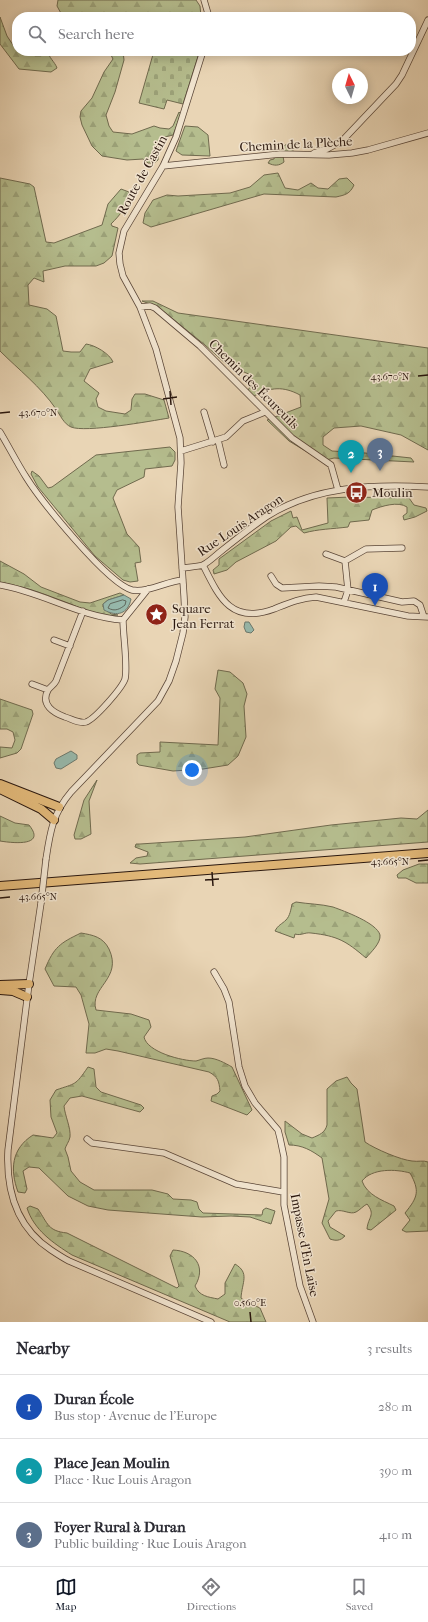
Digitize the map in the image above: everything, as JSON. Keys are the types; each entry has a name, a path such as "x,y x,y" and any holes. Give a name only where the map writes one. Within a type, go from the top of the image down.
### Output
{"highway":[{"path":"0,784 59,808"},
{"path":"0,789 41,809 54,820"},
{"path":"0,886 428,853"},
{"path":"0,986 29,984"},
{"path":"0,990 13,991 27,997"}],"street":[{"path":"204,0 208,12"},
{"path":"416,45 428,20"},
{"name":"Route de Castin","path":"201,56 181,123 163,166 129,221 120,242 119,253 123,276 140,307 156,349 178,429 181,451 178,506 185,617 183,633 176,661 164,690 151,710 72,792 59,808 51,827 27,997 9,1137 7,1168 10,1190 18,1213 31,1232 50,1250 70,1261 211,1322"},
{"path":"306,155 327,149 342,141 396,84 411,56"},
{"name":"Chemin de la Plèche","path":"163,166 280,154 306,155 352,153 428,133"},
{"name":"Chemin des Écureuils","path":"140,307 150,306 155,308 200,346 292,438 331,464 338,490"},
{"path":"204,412 224,465"},
{"path":"181,451 216,441 231,433 243,421 265,412"},
{"path":"0,432 36,492 92,558 120,585 133,590 148,589 172,581 183,580"},
{"name":"Rue Louis Aragon","path":"182,568 203,565 282,508 309,497 338,490 386,486 428,487"},
{"path":"326,554 345,561 366,549 402,548"},
{"path":"344,602 348,590 345,561"},
{"path":"203,565 221,599 227,606 244,613 265,612 292,600 316,597 344,602 372,610 408,616 426,617 420,605 414,601 402,602 348,590 319,586 282,588 276,584 272,576"},
{"path":"0,586 31,592 99,618 123,620"},
{"path":"83,611 56,681 48,690 47,702 51,711 78,722 91,720 120,689 124,679 123,620 148,589"},
{"path":"423,610 428,606"},
{"path":"54,640 70,646"},
{"path":"32,684 48,690"},
{"name":"Impasse d'En Laïse","path":"214,972 224,989 229,1002 239,1067 245,1086 255,1103 278,1130 284,1157 284,1205 300,1286 313,1322"},
{"path":"87,1139 92,1143 164,1153 236,1184 283,1192"}],"green space":[{"path":"58,0 196,0 200,6 201,12 60,12 57,6"},
{"path":"0,17 7,36 12,44 12,56 50,56 57,68 51,72 19,69 0,44"},
{"path":"112,56 124,56 124,60 115,92 106,115 109,126 113,132 132,134 154,126 169,129 173,126 179,112 181,114 173,135 161,138 159,142 158,160 154,163 148,163 143,159 127,160 102,156 92,146 82,125 80,117 81,111 92,98 104,72 113,59"},
{"path":"153,56 198,56 183,104 167,100 164,109 139,103"},
{"path":"185,126 198,127 208,135 210,156 182,155 176,151"},
{"path":"293,141 293,151 283,156 284,162 276,165 268,163 270,160 274,159 276,150"},
{"path":"278,173 285,188 298,190 311,183 318,188 328,189 339,179 347,178 354,185 347,194 342,196 264,194 151,227 143,223 145,213 153,200 167,195 178,196 230,193 250,187 264,175"},
{"path":"0,178 30,184 34,187 46,242 54,243 102,225 108,204 121,189 129,192 125,206 111,224 112,226 118,228 112,256 104,263 96,266 65,266 43,271 44,282 34,278 28,285 29,305 47,309 56,316 63,351 80,352 86,344 102,350 109,356 113,362 90,369 84,381 99,393 96,399 98,407 106,411 125,414 131,410 132,399 135,394 145,394 164,400 169,418 103,428 90,429 71,427 64,422 50,401 29,378 0,351"},
{"path":"142,301 153,301 178,313 428,348 428,450 401,435 361,426 334,428 323,437 323,445 332,451 411,458 414,462 334,458 322,461 289,441 267,420 301,407 300,395 288,390 272,389 254,396 248,390 253,383 251,375 244,372 235,372 205,345 158,307"},
{"path":"170,447 175,452 175,460 172,466 145,469 144,477 117,490 113,498 127,534 139,547 141,562 135,563 138,581 130,582 123,580 95,556 38,487 31,474 32,471 39,476 48,488 52,487 96,455"},
{"path":"327,498 409,498 414,505 426,508 427,511 415,517 404,520 403,516 407,513 407,507 395,504 372,510 369,520 350,522 348,527 304,533 296,526 291,527 276,541 236,562 227,570 214,574 213,570 219,565 219,559 271,521 291,511 293,518 297,517 302,530 328,523"},
{"path":"0,561 24,574 41,587 80,602 90,603 120,593 124,595 108,600 103,604 103,607 111,614 118,615 112,616 93,612 34,591 0,583"},
{"path":"218,670 230,672 243,683 247,694 244,706 246,737 238,756 228,765 203,769 173,771 139,765 137,763 137,755 140,753 160,752 160,742 218,745 220,698 215,689"},
{"path":"0,699 32,710 33,714 21,749 17,753 0,758 0,747 12,748 15,740 13,732 7,729 0,729"},
{"path":"97,780 89,801 91,834 81,839 75,839 74,835 84,800"},
{"path":"428,810 428,842 140,864 130,863 136,858 147,856 148,852 135,847 136,844 245,837 331,825 401,818 417,819"},
{"path":"0,816 15,823 29,825 34,837 26,842 19,843 0,841"},
{"path":"419,864 428,864 428,883 416,883 406,878 398,878 397,875 403,870"},
{"path":"296,902 333,907 360,918 378,931 380,935 379,941 366,958 347,943 335,938 309,933 299,935 295,934 294,938 275,931 285,921 292,904"},
{"path":"81,933 101,939 107,945 112,959 112,968 97,995 95,1002 96,1010 131,1014 149,1020 151,1027 144,1037 151,1047 166,1055 190,1061 211,1058 232,1067 252,1110 247,1115 211,1101 212,1096 220,1091 218,1080 209,1072 106,1049 95,1053 86,1053 89,1024 81,995 76,987 54,986 45,969 58,946"},
{"path":"88,1067 94,1069 96,1087 101,1092 141,1105 144,1108 140,1112 82,1096 70,1098 64,1106 70,1133 70,1139 65,1149 71,1171 80,1182 94,1190 152,1190 168,1194 173,1199 191,1200 197,1202 199,1209 203,1213 262,1215 263,1210 266,1208 275,1211 271,1224 250,1217 202,1217 108,1210 88,1206 68,1196 39,1168 29,1167 23,1171 27,1189 25,1193 18,1192 15,1184 13,1168 16,1153 20,1147 33,1135 53,1138 57,1133 51,1117 50,1100 56,1090 75,1083"},
{"path":"347,1077 357,1089 365,1142 381,1151 401,1159 428,1162 428,1231 406,1232 402,1230 410,1220 405,1213 413,1203 416,1189 410,1173 391,1170 372,1174 362,1181 367,1190 394,1206 396,1210 371,1230 367,1229 371,1211 367,1204 354,1213 336,1211 328,1221 330,1227 345,1236 338,1240 330,1239 322,1223 329,1199 322,1158 306,1148 289,1145 285,1132 285,1121 302,1134 312,1138 321,1133 325,1130 327,1125 327,1089 336,1081"},
{"path":"30,1206 38,1209 49,1226 56,1231 67,1233 177,1288 179,1286 170,1256 173,1250 187,1253 199,1266 200,1272 195,1286 201,1294 207,1297 218,1299 225,1294 225,1283 235,1264 240,1267 244,1274 241,1298 260,1308 266,1322 230,1322 72,1255 51,1241 39,1229 30,1216 27,1208"}],"water":[{"path":"124,595 131,599 130,604 125,611 117,614 104,610 103,604 108,600"},
{"path":"245,622 249,622 254,630 251,633 246,632 244,627"},
{"path":"71,751 77,755 77,759 61,769 56,768 54,763 56,759"}],"place":[{"name":"Foyer Rural à Duran","path":"380,471"},
{"name":"Place Jean Moulin","path":"351,473"},
{"name":"Moulin","path":"356,492"},
{"name":"Duran École","path":"375,606"},
{"name":"Square Jean Ferrat","path":"157,615"}]}
